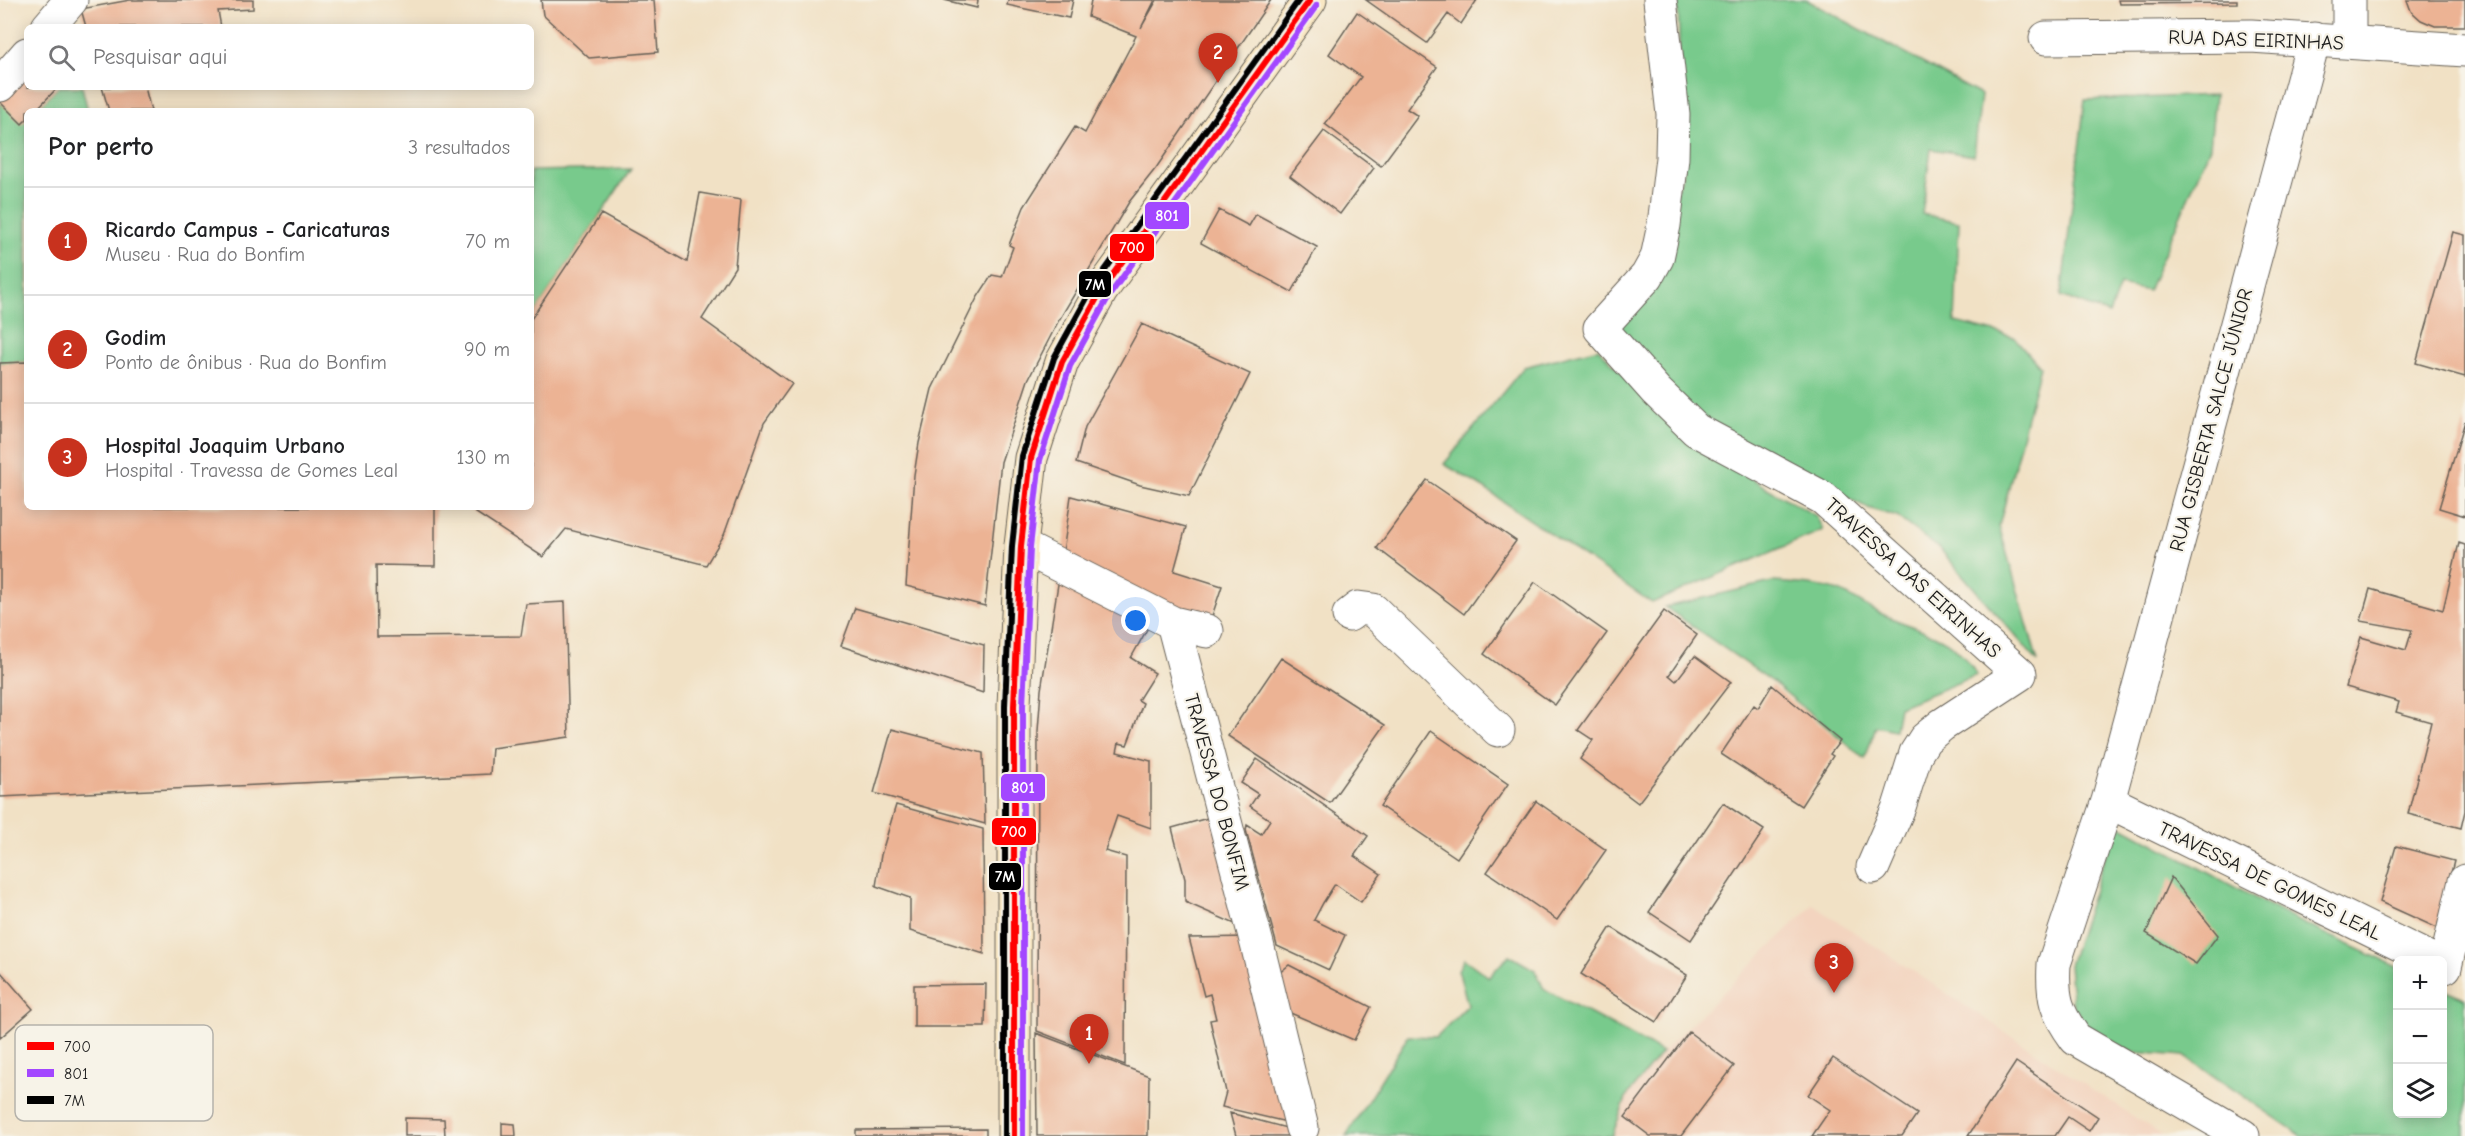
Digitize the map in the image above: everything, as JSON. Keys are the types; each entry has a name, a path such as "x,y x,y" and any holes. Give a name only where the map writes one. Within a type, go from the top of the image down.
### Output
{"main road":[{"path":"1014,1136 1014,706 1021,546 1031,458 1062,362 1101,291 1310,0"}],"street":[{"path":"50,24 70,0"},
{"name":"TRAVESSA DAS EIRINHAS","path":"1660,0 1673,114 1672,158 1664,225 1657,258 1647,276 1600,328 1656,391 1696,430 1823,498 2020,674 1942,724 1925,739 1916,753 1899,807 1873,867"},
{"path":"2349,0 2349,42"},
{"name":"RUA DAS EIRINHAS","path":"2046,38 2217,36 2314,39 2465,51"},
{"name":"RUA GISBERTA SALCE JÚNIOR","path":"2243,1136 2076,1040 2061,1020 2054,1000 2054,964 2108,801 2314,39"},
{"path":"0,85 24,57"},
{"path":"1021,546 1173,623 1207,630"},
{"path":"1349,615 1358,608 1373,610 1497,730"},
{"name":"TRAVESSA DO BONFIM","path":"1173,623 1257,944 1302,1128"},
{"name":"TRAVESSA DE GOMES LEAL","path":"2108,801 2422,956"},
{"path":"2447,963 2465,881"}],"shaded area":[{"path":"1813,905 2163,1136 1612,1136 1627,1096 1662,1052"}],"green space":[{"path":"1678,0 1807,0 1981,95 1974,156 1931,149 1922,214 1959,222 1955,322 2014,337 2040,367 1999,526 2038,662 1940,549 1897,517 1868,508 1713,432 1613,328 1683,176"},
{"path":"55,90 83,90 87,108 38,108"},
{"path":"2215,95 2210,147 2148,291 2120,285 2109,314 2061,296 2085,100"},
{"path":"0,102 22,123 24,121 24,362 0,363"},
{"path":"631,169 534,314 534,171"},
{"path":"1598,348 1669,423 1762,485 1816,516 1823,530 1652,603 1482,487 1444,464 1524,367"},
{"path":"1772,582 1817,586 1845,594 1876,611 1947,642 1967,661 1977,675 1899,707 1895,730 1876,726 1865,759 1773,682 1665,607"},
{"path":"2116,823 2292,918 2393,965 2393,1118 2447,1118 2447,990 2465,999 2465,1136 2302,1136 2184,1056 2131,1052 2093,1033 2073,1007 2069,965"},
{"path":"1509,955 1535,970 1544,989 1662,1052 1627,1096 1612,1136 1346,1136 1408,1036 1436,1037 1468,1005 1458,970 1464,959 1489,977"}],"building":[{"path":"130,0 253,0 253,9 218,11 220,24 85,24 81,9"},
{"path":"541,0 654,0 658,52 589,58 543,15"},
{"path":"944,0 978,0 977,8"},
{"path":"1008,0 1073,0 1069,18 1007,5"},
{"path":"1091,0 1155,0 1141,28 1157,0 1271,0 1156,168 1129,202 1059,320 1028,380 1001,462 985,606 906,586 914,475 919,443 932,389 977,298 992,275 1002,277 1013,247 1009,245 1024,207 1075,127 1085,133 1136,36 1088,17"},
{"path":"1366,0 1477,0 1461,24 1448,14 1427,43"},
{"path":"2118,0 2237,0 2237,3 2119,4"},
{"path":"2407,0 2465,0 2465,26 2435,26 2421,20 2411,11"},
{"path":"1357,12 1437,67 1407,109 1418,116 1381,166 1325,124 1361,77 1329,54"},
{"path":"24,69 24,90 55,90 38,108 24,108 22,124 0,102 0,93"},
{"path":"103,90 146,90 150,108 108,108"},
{"path":"1324,131 1374,168 1340,214 1290,176"},
{"path":"700,193 741,200 735,267 702,319 792,384 764,423 724,535 706,565 566,529 543,557 472,510 534,510 534,314 601,214 687,262"},
{"path":"1219,210 1249,226 1256,214 1317,247 1292,292 1201,243"},
{"path":"2453,232 2465,235 2465,377 2416,363"},
{"path":"1142,324 1250,374 1189,496 1140,485 1076,463 1085,427"},
{"path":"24,362 24,510 435,510 435,566 376,565 377,637 521,636 526,604 565,602 569,737 492,748 490,774 0,797 0,363"},
{"path":"2465,421 2465,516 2439,508"},
{"path":"1427,480 1516,541 1464,614 1377,548"},
{"path":"1071,496 1186,527 1174,571 1222,586 1210,622 1062,560"},
{"path":"2459,543 2465,545 2465,811 2461,828 2408,814 2431,722 2396,712 2399,702 2346,687 2361,637 2406,650 2412,630 2361,621 2370,589 2443,610"},
{"path":"1059,578 1151,622 1131,658 1155,673 1138,700 1143,703 1127,745 1119,743 1117,752 1151,761 1151,828 1117,816 1105,851 1126,857 1125,1065 1037,1031 1038,731 1041,690"},
{"path":"1535,582 1607,633 1555,705 1484,654"},
{"path":"855,608 984,645 983,693 841,646"},
{"path":"1664,611 1697,635 1669,675 1676,681 1695,656 1731,682 1638,803 1580,759 1593,740 1578,730"},
{"path":"1281,658 1385,725 1330,803 1228,736"},
{"path":"1772,685 1840,741 1830,754 1833,756 1801,806 1721,754 1754,705 1758,708"},
{"path":"892,729 983,753 985,824 874,793"},
{"path":"1431,731 1508,784 1457,858 1380,806"},
{"path":"1257,759 1368,836 1354,856 1381,874 1361,902 1335,884 1323,903 1314,920 1345,935 1329,970 1277,946 1246,830 1247,825 1261,834 1270,820 1250,806 1258,794 1241,783"},
{"path":"1536,801 1606,850 1557,920 1487,872"},
{"path":"1723,803 1764,830 1691,940 1649,912"},
{"path":"896,805 983,829 984,954 910,931 910,898 876,886 881,855"},
{"path":"1215,816 1244,928 1185,902 1185,879 1172,828"},
{"path":"2396,846 2454,861 2437,928 2380,902"},
{"path":"2171,877 2218,935 2196,964 2146,933"},
{"path":"1611,927 1687,975 1657,1022 1581,974"},
{"path":"1250,937 1291,1123 1222,1107 1226,1092 1210,1020 1216,1019 1210,994 1204,996 1189,938"},
{"path":"1289,965 1371,1007 1354,1040 1288,1012 1278,974"},
{"path":"0,971 33,1009 0,1038"},
{"path":"986,984 985,1027 914,1027 914,985"},
{"path":"1689,1032 1734,1066 1681,1136 1650,1136 1625,1117"},
{"path":"1036,1033 1149,1076 1148,1136 1037,1136"},
{"path":"1833,1058 1917,1114 1902,1136 1812,1136 1830,1110 1808,1095"},
{"path":"2016,1062 2098,1117 2089,1131 2068,1117 2055,1136 1968,1136"},
{"path":"1230,1113 1294,1130 1296,1136 1236,1136"},
{"path":"405,1118 444,1119 445,1136 405,1136"},
{"path":"502,1123 515,1124 516,1136 502,1136"},
{"path":"986,1129 986,1136 856,1136 856,1130"}],"transit line":[{"name":"7M","path":"1005,1136 1005,706 1012,546 1022,456 1054,358 1093,287 1299,0"},
{"name":"700","path":"1014,1136 1014,706 1021,546 1031,458 1062,362 1101,291 1310,0"},
{"name":"801","path":"1023,1136 1023,706 1030,547 1040,460 1070,366 1109,296 1317,5"}],"place":[{"name":"Godim","path":"1218,83"},
{"name":"Hospital Joaquim Urbano","path":"1834,993"},
{"name":"Ricardo Campus - Caricaturas","path":"1089,1064"}]}
